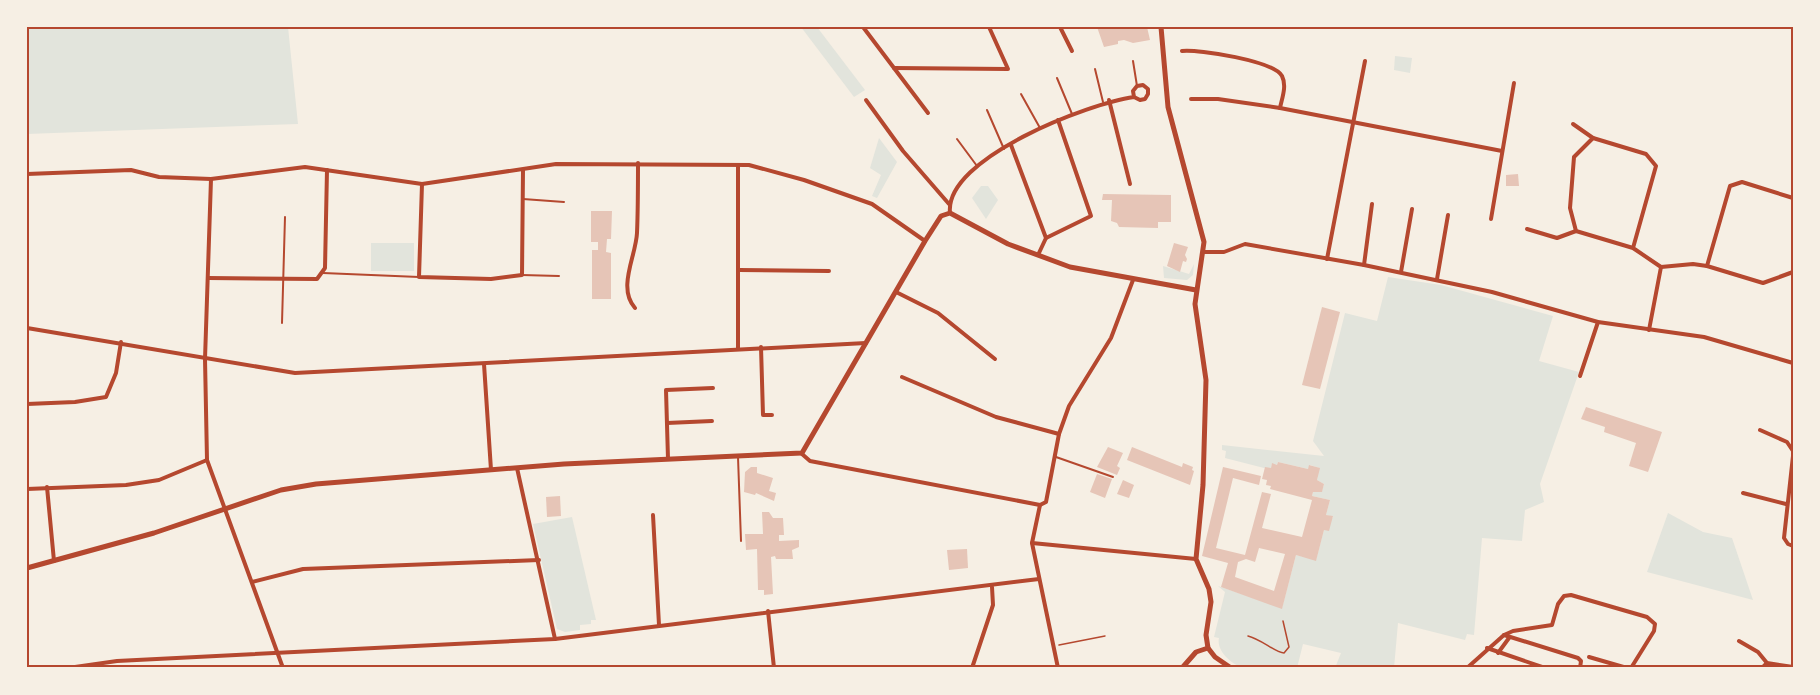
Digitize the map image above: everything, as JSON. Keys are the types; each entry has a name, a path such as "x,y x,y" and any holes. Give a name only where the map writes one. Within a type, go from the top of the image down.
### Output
{"street":[{"path":"864,27 928,113"},
{"path":"894,68 1008,69 989,27"},
{"path":"1060,27 1072,51"},
{"path":"1162,28 1168,107 1203,235 1195,312 1206,380 1203,485 1196,560 1209,589 1211,602 1208,648 1215,657 1231,668"},
{"path":"1182,51 1196,50 1272,66 1283,77 1285,86 1280,108"},
{"path":"1327,259 1351,122 1365,61"},
{"path":"1491,219 1514,83"},
{"path":"949,204 963,178 1004,149 1058,120 1103,102 1134,97 1143,100 1148,94 1146,87 1137,86 1133,91 1134,97"},
{"path":"1191,99 1218,99 1280,108 1436,136 1502,151"},
{"path":"866,100 903,151 949,204 950,213"},
{"path":"1109,100 1130,184"},
{"path":"1038,256 1046,238 1091,216 1058,120"},
{"path":"1573,124 1593,138 1646,154 1656,166 1633,248"},
{"path":"1576,231 1570,208 1574,157 1593,138"},
{"path":"1011,145 1046,238"},
{"path":"27,174 131,170 159,177 211,179 305,167 422,184 568,163 738,165 764,167 843,193 885,211 925,241"},
{"path":"635,309 629,300 628,268 635,249 637,234 639,163"},
{"path":"738,165 740,270 738,348"},
{"path":"208,278 317,279 323,273 327,170"},
{"path":"422,184 419,277 491,279 522,275 523,170"},
{"path":"211,179 205,359 207,460 283,668"},
{"path":"1707,266 1730,186 1742,182 1793,198"},
{"path":"1364,265 1372,204"},
{"path":"1401,272 1412,208"},
{"path":"802,453 941,216 950,213 1008,244 1070,267 1196,290"},
{"path":"1437,279 1448,214"},
{"path":"1527,229 1557,238 1576,231 1633,248 1661,267 1693,264 1707,266 1763,283 1793,272"},
{"path":"1203,252 1224,252 1245,244 1364,265 1437,279 1598,322 1704,337 1793,363"},
{"path":"1648,330 1661,267"},
{"path":"740,270 829,271"},
{"path":"27,568 154,533 281,490 316,484 517,468 802,453 810,461 1040,505 1046,502 1059,434 1069,406 1111,338 1133,280"},
{"path":"897,291 938,314 995,359"},
{"path":"1580,376 1598,322"},
{"path":"27,328 295,373 867,343"},
{"path":"27,404 75,402 106,397 116,373 121,342"},
{"path":"761,347 763,415 772,415"},
{"path":"484,364 491,470"},
{"path":"902,377 996,417 1059,434"},
{"path":"668,460 666,390 713,388"},
{"path":"667,423 712,421"},
{"path":"1760,430 1787,442 1793,450"},
{"path":"1793,456 1784,538 1793,546"},
{"path":"27,489 126,485 159,480 207,460"},
{"path":"517,468 555,639"},
{"path":"47,487 54,561"},
{"path":"1743,493 1786,504"},
{"path":"1040,505 1032,543 1058,668"},
{"path":"653,515 659,625"},
{"path":"1032,543 1196,560"},
{"path":"252,582 303,569 539,560"},
{"path":"68,668 117,661 555,639 768,611 992,587 1039,579"},
{"path":"972,668 993,604 992,587"},
{"path":"1467,668 1487,648 1507,637 1530,628 1548,628 1552,625 1558,604 1564,596 1579,597 1647,616 1655,624 1653,631 1629,668 1589,657"},
{"path":"768,611 774,668"},
{"path":"1498,653 1507,637"},
{"path":"1507,637 1578,658 1581,661 1580,668"},
{"path":"1739,641 1758,652 1767,663 1793,667"},
{"path":"1182,668 1196,652 1208,648"},
{"path":"1487,648 1545,668"},
{"path":"1762,668 1767,663"}],"lane":[{"path":"1133,61 1137,86"},
{"path":"1095,69 1103,102"},
{"path":"1057,78 1072,115"},
{"path":"1021,94 1041,129"},
{"path":"987,110 1004,149"},
{"path":"957,140 978,167"},
{"path":"523,199 564,202"},
{"path":"282,323 285,217"},
{"path":"323,273 419,277"},
{"path":"522,275 559,276"},
{"path":"1054,456 1113,477"},
{"path":"738,457 741,541"}],"path":[{"path":"1248,636 1261,639 1279,653 1284,653 1289,647 1283,621"},
{"path":"1055,646 1105,636"}],"shaded area":[{"path":"27,27 288,27 298,124 27,134"},
{"path":"801,27 817,27 865,90 854,97"},
{"path":"1395,56 1412,58 1410,73 1394,70"},
{"path":"879,138 897,162 877,198 872,196 881,175 870,168"},
{"path":"981,186 988,186 998,200 986,219 972,198"},
{"path":"371,243 414,243 414,271 371,271"},
{"path":"1194,264 1193,275 1187,280 1164,278 1163,266 1189,274"},
{"path":"1388,277 1441,285 1553,316 1539,361 1579,372 1540,484 1544,502 1525,510 1522,541 1482,538 1474,635 1467,634 1465,640 1398,623 1394,668 1335,668 1341,653 1303,644 1297,668 1256,670 1244,668 1226,657 1220,648 1219,638 1214,637 1225,592 1218,586 1282,608 1296,555 1316,560 1324,530 1333,517 1326,515 1330,500 1312,496 1313,492 1322,491 1324,484 1317,480 1319,468 1310,465 1308,469 1278,462 1277,465 1272,464 1271,468 1264,468 1225,458 1226,451 1222,450 1222,445 1324,456 1313,441 1345,313 1377,321"},
{"path":"1668,513 1703,532 1732,538 1753,600 1647,572"},
{"path":"572,517 596,620 591,620 591,624 580,625 580,630 565,632 557,629 533,524"}],"building":[{"path":"1097,27 1113,27 1114,29 1147,27 1150,40 1133,43 1124,40 1104,47"},
{"path":"1518,174 1519,186 1506,186 1506,175"},
{"path":"1103,194 1171,195 1171,222 1158,222 1158,228 1119,227 1117,223 1111,221 1112,200 1102,200"},
{"path":"591,211 612,211 611,239 607,239 606,252 611,253 611,299 592,299 592,250 598,250 598,242 591,242"},
{"path":"1174,243 1188,247 1185,255 1187,259 1186,262 1183,261 1180,272 1167,266"},
{"path":"1322,307 1340,312 1320,389 1302,385"},
{"path":"1586,407 1662,432 1648,472 1629,466 1636,443 1604,432 1605,427 1581,419"},
{"path":"1108,447 1123,453 1117,466 1120,468 1117,475 1097,467"},
{"path":"1132,447 1182,467 1183,463 1193,467 1190,485 1127,460"},
{"path":"1278,462 1308,469 1309,465 1320,468 1317,480 1324,484 1322,492 1313,492 1312,496 1330,500 1326,515 1333,516 1329,531 1324,530 1316,561 1296,555 1282,609 1221,587 1228,563 1202,556 1223,467 1261,476 1259,485 1233,478 1216,548 1245,555 1262,492 1271,494 1262,528 1302,537 1312,500 1270,489 1271,486 1266,485 1267,480 1262,479 1265,467 1271,468 1272,463 1277,465","holes":["1259,548 1285,554 1274,591 1235,577 1238,562 1246,559 1255,562"]},
{"path":"751,467 757,467 757,473 773,478 769,491 776,493 774,501 756,493 755,495 744,492 745,472"},
{"path":"1097,474 1112,479 1105,498 1090,492"},
{"path":"1123,480 1134,485 1129,498 1117,494"},
{"path":"560,496 561,516 547,517 546,497"},
{"path":"762,512 769,512 773,518 783,518 784,535 779,535 779,541 799,540 799,547 792,550 793,559 771,557 773,594 764,595 764,590 758,590 757,549 746,550 745,534 763,534"},
{"path":"967,549 968,568 949,570 947,550"}]}
